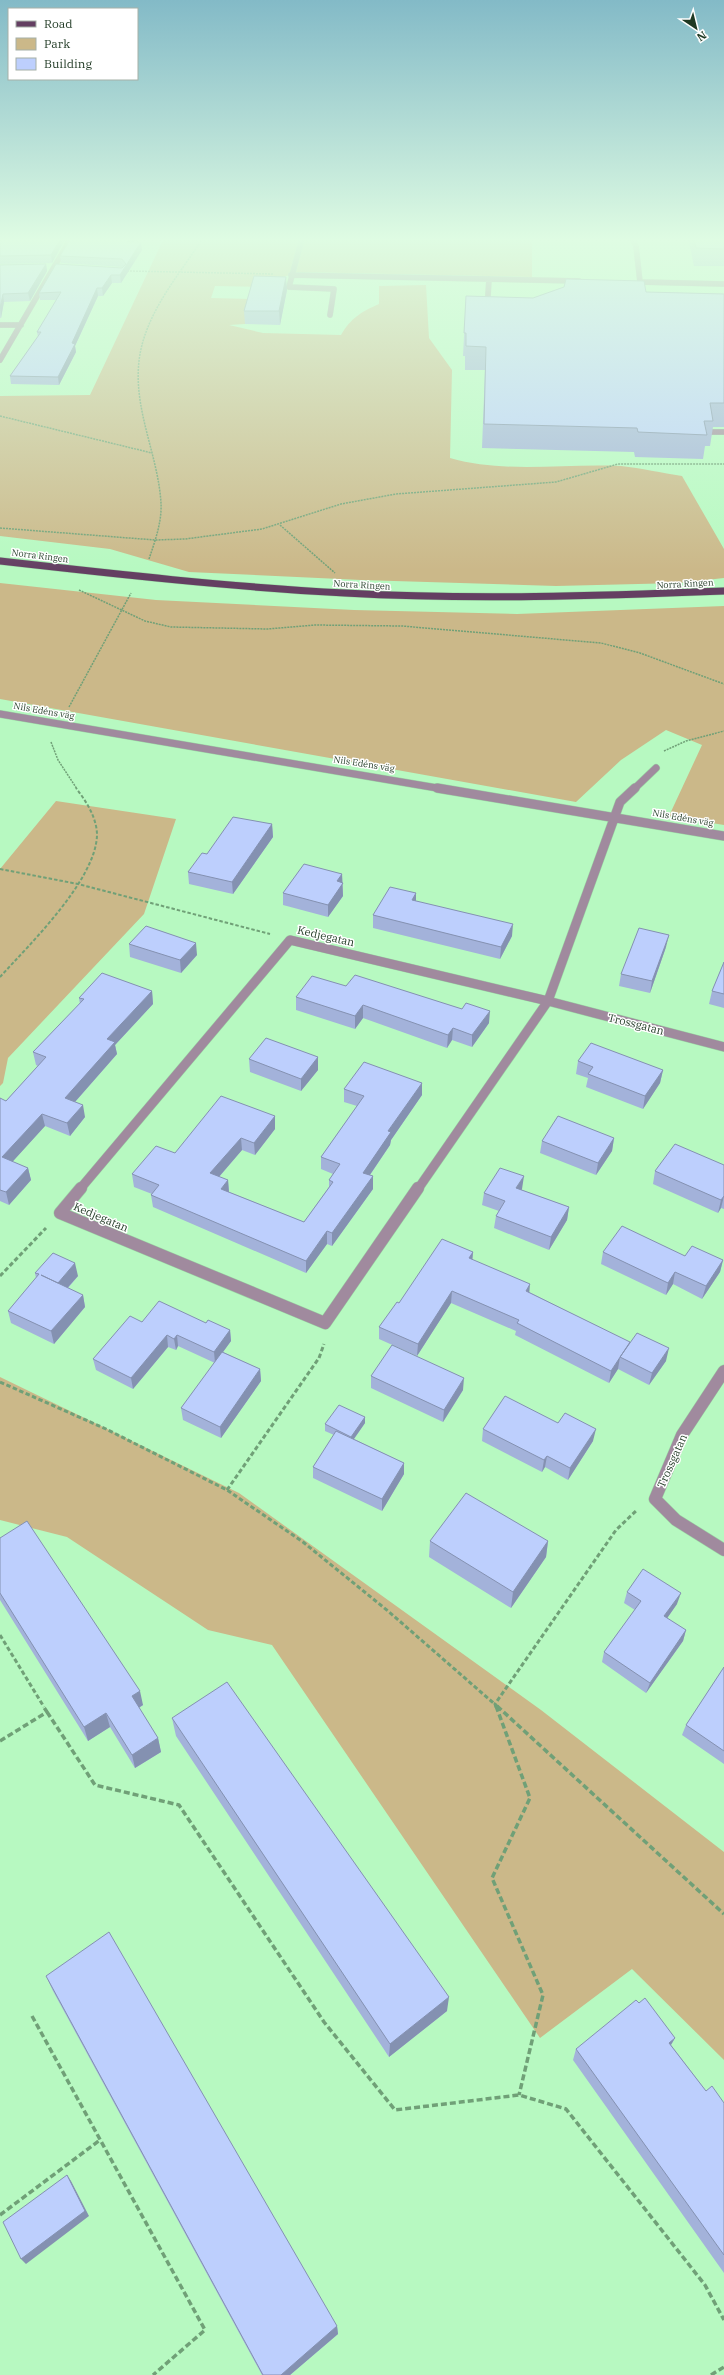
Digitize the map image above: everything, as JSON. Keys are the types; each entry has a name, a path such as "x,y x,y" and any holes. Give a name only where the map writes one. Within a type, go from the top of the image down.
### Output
{"main road":[{"name":"Norra Ringen","path":"0,561 154,578 355,593 583,597 724,591"}],"street":[{"path":"0,360 7,349"},
{"path":"712,432 724,432"},
{"name":"Nils Edéns väg","path":"0,714 724,836"},
{"path":"325,1323 548,1001 620,802 656,768"},
{"name":"Kedjegatan","path":"325,1323 60,1213 290,940 548,1001"},
{"name":"Trossgatan","path":"548,1001 724,1047"},
{"name":"Trossgatan","path":"724,1371 682,1435 655,1499 676,1520 724,1550"}],"path":[{"path":"141,349 138,380 141,408 152,453 161,504 155,540 148,560"},
{"path":"0,416 152,453"},
{"path":"0,528 155,540 222,536 280,525 341,504 396,494 556,482 618,464 724,465"},
{"path":"280,525 355,593"},
{"path":"0,977 52,918 78,884 91,859 97,834 85,800 53,752 50,739 73,700 133,588"},
{"path":"121,610 145,621 172,627 267,629 315,625 402,626 601,642 640,653 724,684"},
{"path":"656,768 664,751 675,744 724,731"},
{"path":"0,869 78,884 290,940"},
{"path":"0,1276 60,1213"},
{"path":"227,1490 319,1358 326,1338 325,1323"},
{"path":"0,1382 106,1429 227,1490 315,1552 388,1611 495,1704 724,1914"},
{"path":"495,1704 616,1530 632,1513 655,1499"},
{"path":"0,1635 47,1712 95,1785 179,1805 324,2022 395,2110 518,2095 566,2109 705,2284 724,2320"},
{"path":"495,1704 530,1798 492,1878 543,1995 518,2095"},
{"path":"0,1741 47,1712"},
{"path":"32,2016 204,2330 153,2375"},
{"path":"0,2215 100,2140"},
{"path":"711,2375 724,2366"}],"green space":[{"path":"112,349 437,349 452,370 450,458 492,466 621,466 682,476 724,549 724,578 679,583 556,586 361,580 189,572 110,549 0,536 0,396 90,395"},
{"path":"0,583 156,600 354,610 517,614 724,606 724,825 669,816 702,745 666,730 621,760 576,802 0,699"},
{"path":"56,801 176,819 144,914 8,1058 3,1083 0,1086 0,869"},
{"path":"0,1377 239,1493 541,1710 724,1852 724,2060 632,1969 540,2038 272,1645 208,1630 67,1537 0,1520"}],"building":[{"path":"29,349 73,349 58,377 10,376"},
{"path":"486,349 724,349 724,403 710,403 713,421 704,421 707,435 638,432 637,428 484,424"},
{"path":"233,817 272,824 232,882 188,872 202,853 207,854"},
{"path":"304,864 342,874 337,881 343,883 328,905 283,893"},
{"path":"390,887 416,893 412,900 513,924 501,947 373,915"},
{"path":"146,926 196,943 180,960 129,944"},
{"path":"639,928 669,935 652,981 621,974"},
{"path":"724,962 724,994 712,991"},
{"path":"102,973 152,991 107,1039 115,1042 65,1098 83,1105 67,1123 42,1114 2,1157 28,1168 6,1192 0,1190 0,1098 6,1101 46,1057 33,1052 84,999 79,998"},
{"path":"355,975 462,1009 466,1003 490,1011 472,1035 453,1028 448,1035 363,1005 355,1016 296,997 312,976 346,986"},
{"path":"266,1038 318,1057 301,1079 249,1059"},
{"path":"591,1043 663,1070 645,1096 588,1074 593,1067 578,1061"},
{"path":"364,1062 422,1083 388,1131 391,1132 363,1173 373,1176 332,1233 327,1231 306,1261 151,1195 159,1185 132,1174 156,1146 175,1153 221,1096 275,1116 254,1143 241,1138 210,1173 228,1180 221,1189 304,1222 333,1182 329,1180 340,1164 321,1157 364,1096 344,1089"},
{"path":"558,1116 614,1138 598,1163 542,1141"},
{"path":"675,1144 724,1165 724,1196 721,1200 655,1171"},
{"path":"500,1168 524,1176 516,1188 569,1207 551,1237 496,1216 505,1201 484,1193"},
{"path":"622,1226 685,1256 692,1246 723,1260 706,1286 675,1272 668,1283 603,1252"},
{"path":"442,1239 473,1252 469,1258 530,1284 526,1291 630,1342 611,1371 517,1323 519,1320 452,1291 418,1344 379,1327 397,1302 399,1303"},
{"path":"53,1253 75,1263 58,1283 41,1275 83,1295 51,1331 8,1311 39,1274 35,1273"},
{"path":"159,1301 206,1323 208,1320 230,1330 214,1352 177,1335 174,1339 167,1335 131,1378 93,1359 130,1316 142,1322"},
{"path":"637,1333 669,1348 652,1373 620,1357"},
{"path":"392,1345 464,1378 444,1410 371,1376"},
{"path":"222,1352 260,1369 220,1427 181,1408"},
{"path":"505,1396 558,1423 565,1413 596,1429 570,1468 547,1456 544,1460 483,1429"},
{"path":"339,1405 365,1417 351,1437 325,1424"},
{"path":"336,1431 404,1463 382,1499 313,1467"},
{"path":"466,1493 548,1541 513,1592 430,1541"},
{"path":"27,1521 140,1691 132,1696 158,1738 132,1755 106,1713 84,1727 0,1593 0,1538"},
{"path":"643,1569 681,1593 664,1616 686,1630 650,1683 604,1652 641,1601 627,1592"},
{"path":"724,1667 724,1751 686,1725"},
{"path":"227,1682 449,1997 390,2044 172,1718"},
{"path":"109,1932 337,2326 281,2375 263,2375 46,1976"},
{"path":"645,1998 675,2038 669,2043 706,2091 712,2086 724,2103 724,2255 576,2049 636,2000 639,2003"},
{"path":"67,2175 85,2211 21,2259 3,2222"}]}
